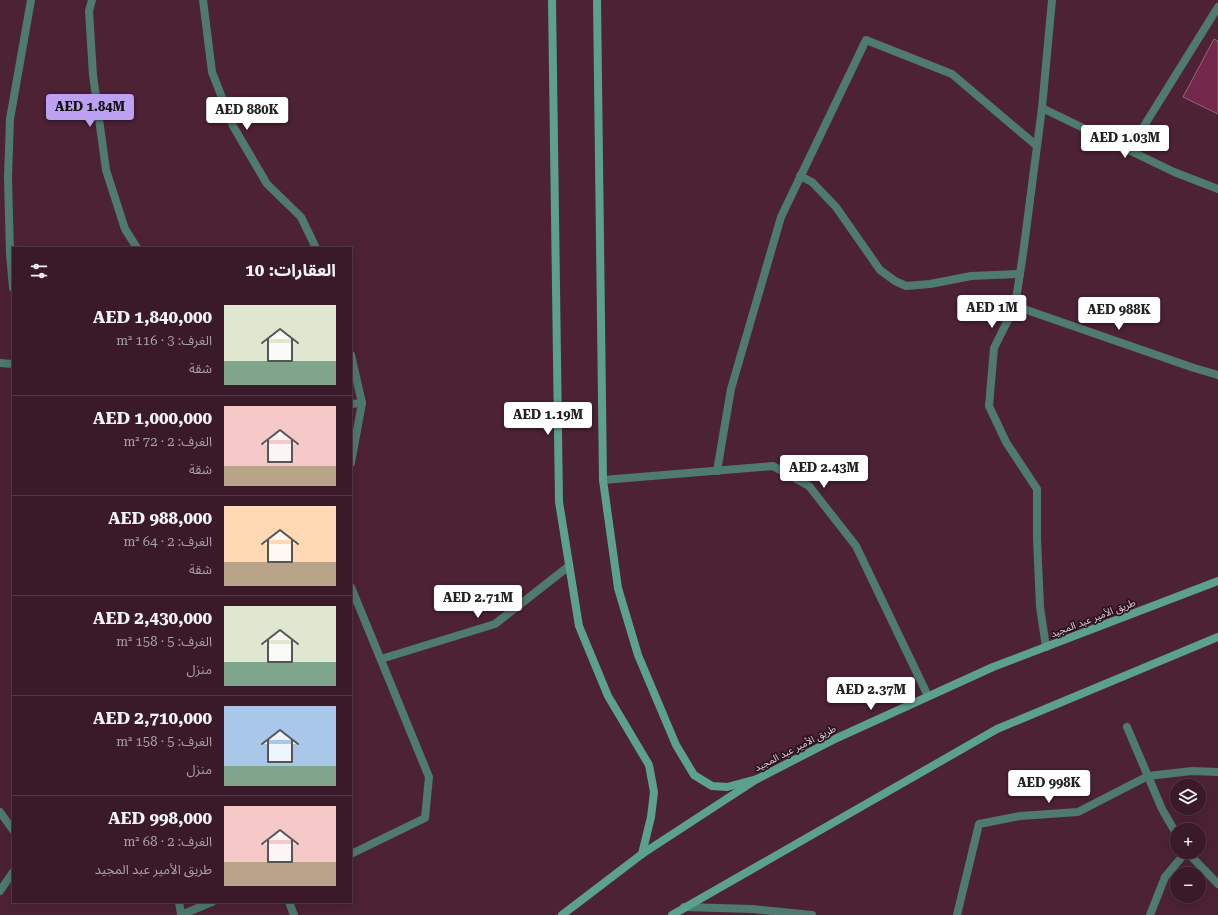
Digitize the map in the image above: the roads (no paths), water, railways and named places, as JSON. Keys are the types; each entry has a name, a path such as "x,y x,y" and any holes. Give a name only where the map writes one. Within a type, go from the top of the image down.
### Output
{"main road":[{"path":"552,0 559,502 579,626 608,696 649,765 654,792 651,817 642,854"},
{"path":"597,0 603,480 618,588 638,655 676,745 694,775 712,786 727,788 757,779"},
{"name":"طريق الأمير عبد المجيد","path":"562,915 642,854 757,779 836,738 993,667 1218,581"},
{"path":"672,915 997,729 1218,637"}],"street":[{"path":"12,277 8,177 10,119 31,0"},
{"path":"92,0 89,11 92,75 106,170 125,228 136,247"},
{"path":"203,0 212,72 233,126 267,184 301,217 316,247"},
{"path":"1046,646 1040,607 1037,489 1006,442 989,406 994,348 1015,306 1020,274 1042,108 1052,0"},
{"path":"1129,150 1217,12"},
{"path":"717,471 731,389 781,216 866,40 952,74 1037,146"},
{"path":"1042,108 1174,172 1218,188"},
{"path":"800,176 812,182 836,207 880,270 895,281 906,286 930,284 971,276 1020,274"},
{"path":"1015,306 1218,375"},
{"path":"352,359 362,404 352,458"},
{"path":"0,363 12,364"},
{"path":"352,404 362,404"},
{"path":"603,480 773,466 809,486 856,546 928,696"},
{"path":"381,659 495,624 570,566"},
{"path":"352,593 354,604 381,659 429,777 425,818 352,854"},
{"path":"1127,727 1162,809 1170,823"},
{"path":"957,915 979,824 1020,816 1078,812 1148,776 1192,771 1218,772"},
{"path":"0,812 12,829"},
{"path":"1150,915 1164,877 1181,859"},
{"path":"1194,859 1218,884"},
{"path":"0,891 12,873"},
{"path":"179,903 181,914 209,903"},
{"path":"289,903 294,915"},
{"path":"684,907 752,909 812,915"}]}
